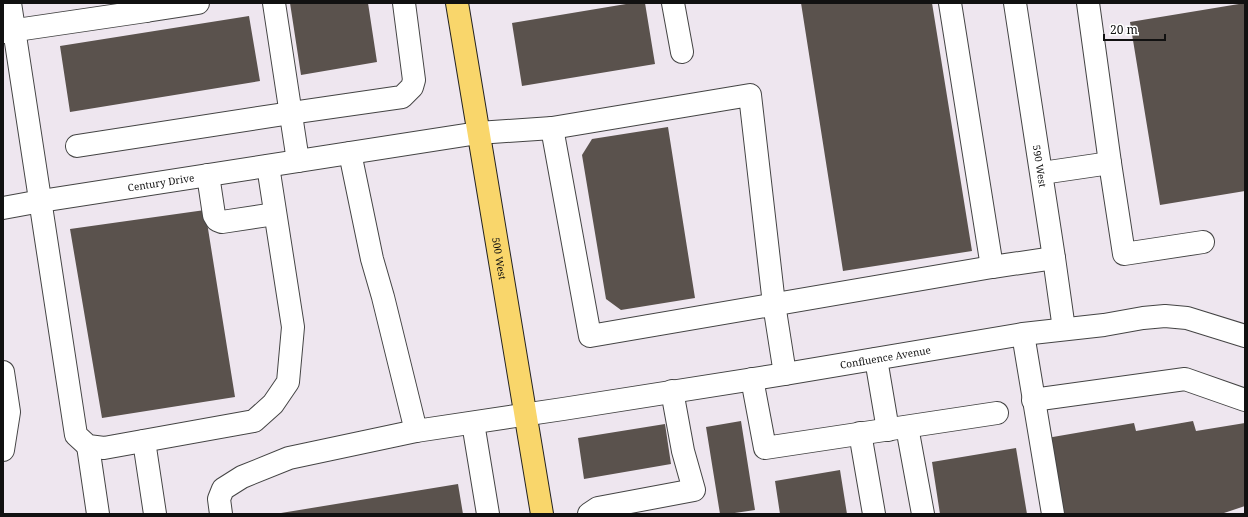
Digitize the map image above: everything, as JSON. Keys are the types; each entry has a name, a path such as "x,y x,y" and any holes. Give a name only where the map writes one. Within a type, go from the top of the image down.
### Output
{"main road":[{"name":"500 West","path":"457,3 542,514"}],"street":[{"path":"10,3 9,32 40,201 76,435 88,446 104,448 254,421 273,404 288,382 293,327 268,166"},
{"path":"9,32 86,12 198,3"},
{"path":"274,3 298,161"},
{"path":"78,146 402,97 412,87 414,80 404,3"},
{"path":"673,3 682,52"},
{"path":"950,3 992,267"},
{"name":"590 West","path":"1015,3 1042,173 1064,330"},
{"path":"1088,3 1124,254 1203,242"},
{"name":"Century Drive","path":"3,208 478,133 552,128 750,95 774,304"},
{"path":"552,128 590,336 992,267 1054,258"},
{"path":"350,153 372,260 383,297 416,431"},
{"path":"1042,173 1110,163"},
{"path":"208,175 214,215 217,220 222,222 275,214"},
{"path":"774,304 785,374"},
{"name":"Confluence Avenue","path":"221,514 218,499 223,489 242,477 289,458 416,431 785,374 1023,334 1104,325 1143,318 1166,316 1187,318 1245,336"},
{"path":"1023,334 1053,514"},
{"path":"876,358 923,514"},
{"path":"3,372 9,412 3,450"},
{"path":"752,379 765,448 997,413"},
{"path":"1033,400 1185,379 1245,400"},
{"path":"589,514 598,508 694,490 682,451 672,391"},
{"path":"473,423 488,514"},
{"path":"860,433 874,514"},
{"path":"144,441 154,514"},
{"path":"88,446 98,514"}],"shaded area":[{"path":"3,3 1245,3 1245,514 3,514"}],"building":[{"path":"290,3 368,3 377,62 301,75"},
{"path":"632,3 645,3 655,64 522,86 512,23"},
{"path":"801,3 932,3 972,251 843,271"},
{"path":"1245,3 1245,191 1160,205 1130,22"},
{"path":"249,16 260,81 70,112 60,46"},
{"path":"668,127 695,298 621,310 606,299 582,155 592,139"},
{"path":"205,210 235,397 102,418 70,229"},
{"path":"741,421 755,510 720,514 706,427"},
{"path":"1193,421 1196,431 1245,423 1245,506 1221,514 1060,514 1047,438 1134,423 1136,431"},
{"path":"665,424 671,464 584,479 578,438"},
{"path":"1016,448 1027,514 940,514 932,462"},
{"path":"840,470 847,514 780,514 775,481"},
{"path":"458,484 463,514 281,513"}]}
